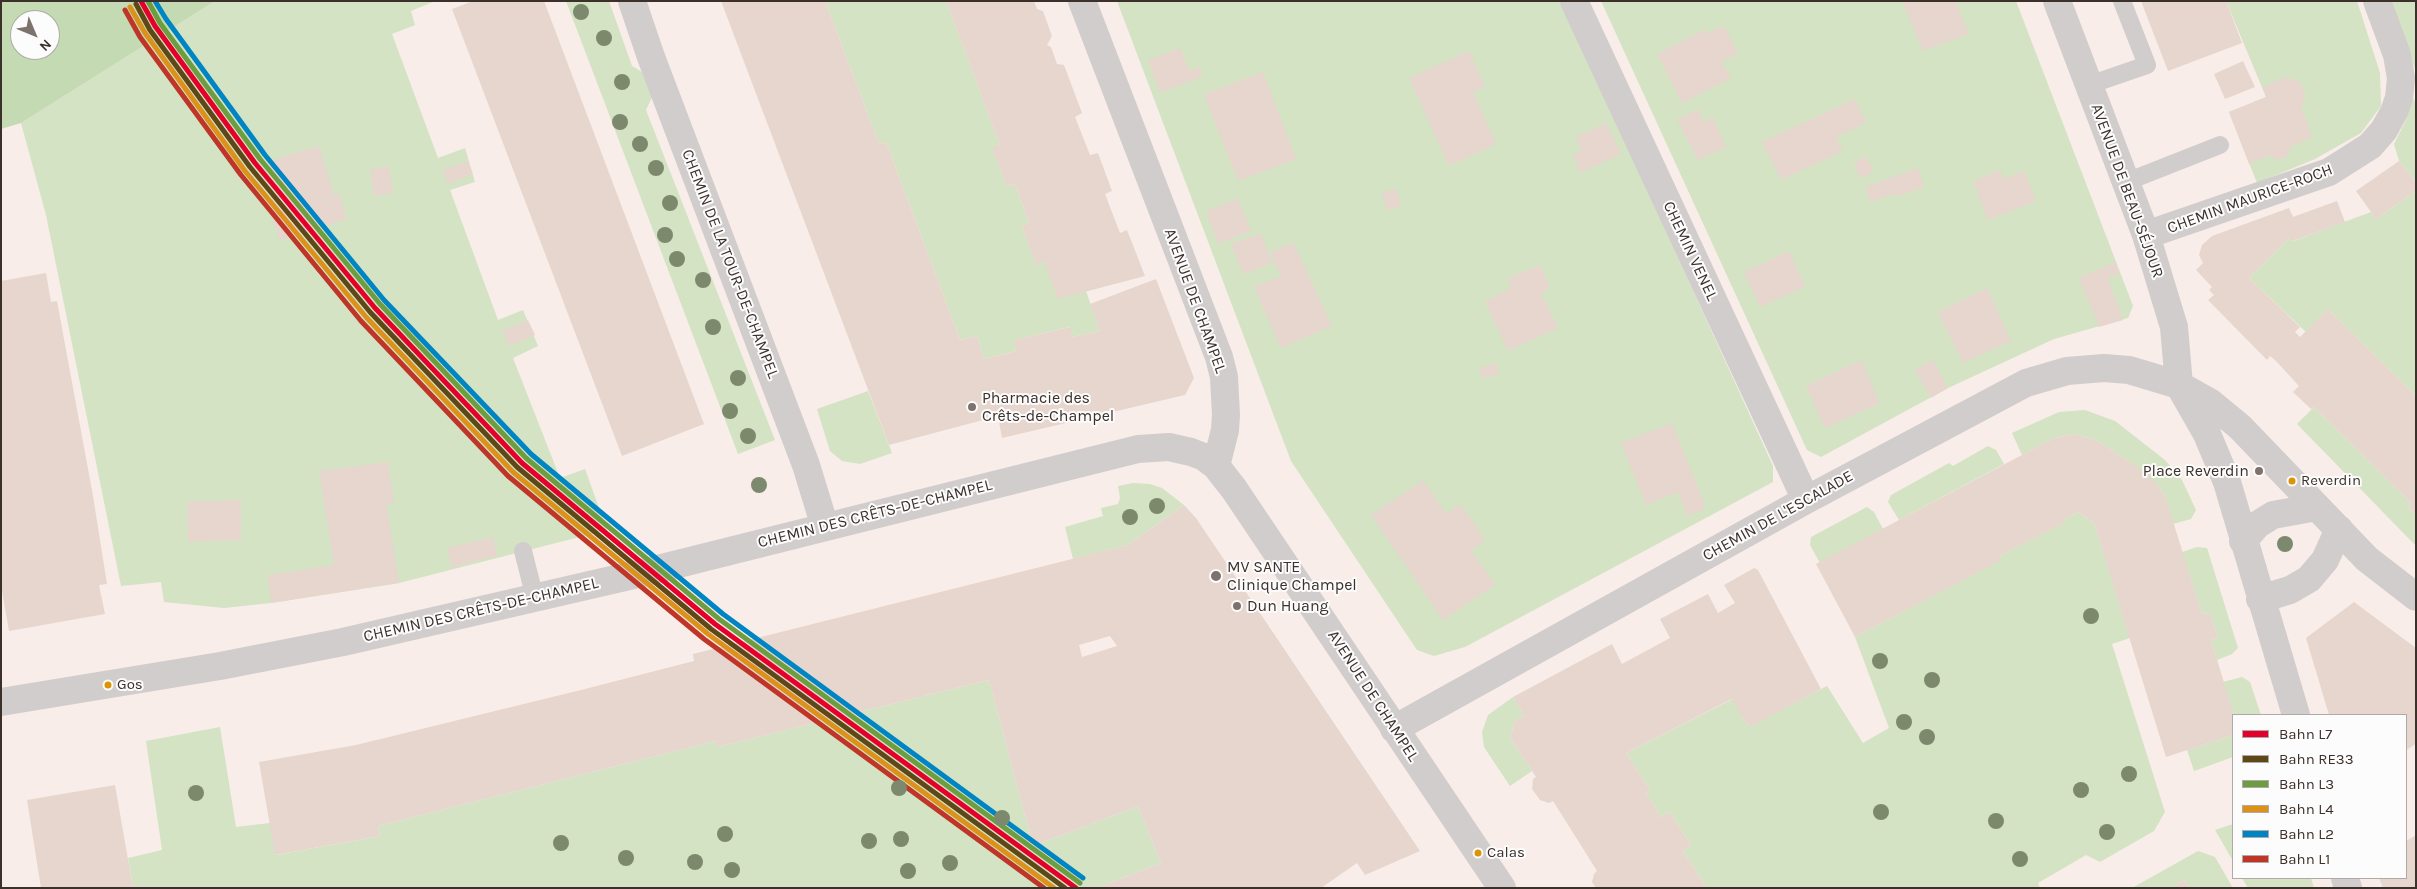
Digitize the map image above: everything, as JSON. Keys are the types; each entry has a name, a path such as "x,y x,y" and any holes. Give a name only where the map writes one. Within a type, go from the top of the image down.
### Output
{"street":[{"name":"CHEMIN DE LA TOUR-DE-CHAMPEL","path":"632,1 651,57 802,456 825,527"},
{"name":"AVENUE DE CHAMPEL","path":"1082,1 1219,357 1224,377 1226,416 1225,430 1216,466 1255,517 1500,887"},
{"name":"CHEMIN VENEL","path":"1574,1 1806,500"},
{"name":"AVENUE DE BEAU-SÉJOUR","path":"2057,1 2146,235 2174,327 2179,385"},
{"name":"CHEMIN MAURICE-ROCH","path":"2146,235 2329,172 2370,146 2384,130 2394,112 2401,78 2397,55 2377,1"},
{"name":"CHEMIN DE L'ESCALADE","path":"1394,729 1806,500 2026,383 2067,371 2104,368 2129,370 2179,385 2211,403 2240,427 2339,529"},
{"path":"2179,385 2207,434 2227,482 2260,599 2296,714"},
{"name":"CHEMIN DES CRÊTS-DE-CHAMPEL","path":"1,702 210,668 333,644 535,598 1138,449 1169,447 1191,452 1216,466"},
{"path":"2243,541 2257,525 2273,515 2317,507"},
{"path":"2260,599 2290,590 2309,578 2325,560 2339,529 2367,558 2416,597"}],"lane":[{"path":"2089,85 2146,65 2122,1"},
{"path":"2126,182 2220,145"},
{"path":"523,551 535,598"}],"green space":[{"path":"1,1 215,1 21,123 1,129"},
{"path":"215,1 435,1 411,11 415,25 392,34 438,158 465,148 475,182 450,190 498,320 523,310 538,346 513,358 560,478 585,469 607,530 399,583 271,603 224,608 164,602 161,582 121,586 46,215 21,123"},
{"path":"566,1 609,1 632,66 642,72 655,91 646,110 775,440 738,454"},
{"path":"825,1 946,1 1000,145 993,149 1007,186 1015,184 1029,223 1022,226 1036,264 1044,261 1086,291 1100,331 1072,337 1069,327 1015,340 1016,351 984,359 977,336 960,340 886,142 879,144"},
{"path":"1117,1 1561,1 1773,466 1773,482 1465,647 1434,656 1417,650 1291,461"},
{"path":"1601,1 2016,1 2133,306 2128,318 2054,339 1948,388 1821,457 1807,450"},
{"path":"2226,1 2357,1 2380,73 2381,106 2361,133 2315,159 2257,183 2229,112 2266,97"},
{"path":"2391,1 2416,1 2416,72 2396,15"},
{"path":"2414,99 2416,106 2416,183 2399,161 2394,144 2407,118 2410,100"},
{"path":"2416,191 2416,396 2328,309 2306,332 2249,278 2289,238 2293,241 2371,212 2376,219"},
{"path":"868,391 892,453 860,464 842,461 830,451 817,409"},
{"path":"2314,407 2411,503 2408,507 2416,515 2416,546 2297,424"},
{"path":"2085,410 2115,421 2165,460 2182,480 2196,510 2191,519 2173,524 2166,499 2159,487 2130,462 2096,440 2074,434 2054,438 2022,455 2012,433 2059,412"},
{"path":"1988,446 1996,450 2004,464 1899,520 1888,502 1891,495 1949,463 1953,466"},
{"path":"1133,483 1150,484 1162,488 1184,505 1128,545 1073,559 1065,527 1103,516 1101,508 1118,504 1120,498 1118,486"},
{"path":"1867,507 1874,512 1883,529 1820,563 1810,545 1811,537"},
{"path":"2078,512 2094,523 2130,638 2112,644 2165,812 2154,831 2100,862 2086,855 2038,883 2040,888 1707,888 1683,851 1691,845 1670,812 1661,817 1646,793 1650,790 1626,753 1733,699 1747,725 1749,724 1750,726 1827,686 1863,743 1889,728 1855,637 2000,560 1999,556 2065,522 2064,519"},
{"path":"2197,547 2207,548 2238,648 2232,654 2217,660 2211,640 2218,638 2210,613 2202,614 2182,552"},
{"path":"2242,677 2250,682 2261,714 2234,714 2223,682"},
{"path":"989,680 1033,846 1138,806 1161,863 1097,888 133,888 128,858 162,850 146,741 220,727 236,827 270,823 276,855 380,836 378,826 715,741 717,747"},
{"path":"1513,697 1524,716 1515,721 1510,738 1532,771 1510,786 1484,747 1482,732 1488,715"},
{"path":"2232,735 2232,757 2194,771 2187,750"},
{"path":"2232,824 2232,859 2215,830"},
{"path":"2198,851 2215,857 2233,888 2189,888 2184,880 2171,888 2132,888"},
{"path":"2243,879 2311,879 2314,888 2248,888"}],"building":[{"path":"473,1 544,1 704,424 622,456 452,9"},
{"path":"721,1 825,1 879,144 886,142 960,340 977,336 984,359 1016,351 1014,340 1070,327 1072,337 1100,331 1090,304 1156,279 1194,378 1185,395 1002,438 998,416 889,445"},
{"path":"946,1 1034,1 1037,9 1043,11 1052,36 1047,45 1051,47 1057,64 1064,65 1082,113 1075,117 1090,155 1098,153 1112,191 1105,194 1120,233 1127,230 1145,276 1058,299 1044,261 1036,265 1022,226 1029,223 1015,184 1007,186 992,148 1000,145"},
{"path":"1902,1 1955,1 1969,34 1923,51"},
{"path":"2141,1 2226,1 2242,43 2168,71"},
{"path":"1724,26 1738,53 1722,62 1731,78 1682,103 1657,54 1706,29 1708,33"},
{"path":"1180,48 1189,71 1199,67 1203,76 1160,93 1148,60"},
{"path":"1469,51 1485,87 1473,92 1496,144 1449,166 1409,78"},
{"path":"2243,61 2255,87 2225,99 2214,74"},
{"path":"1263,72 1296,159 1238,181 1204,94"},
{"path":"2286,77 2300,82 2306,96 2301,107 2312,137 2289,147 2290,151 2285,158 2275,160 2271,155 2249,164 2229,112 2266,97 2263,87"},
{"path":"1855,99 1866,123 1836,137 1843,151 1781,180 1762,142"},
{"path":"1698,109 1704,122 1713,118 1726,147 1698,160 1677,120"},
{"path":"1606,123 1621,154 1580,173 1573,155 1582,151 1575,137"},
{"path":"319,146 334,195 339,194 347,219 280,240 265,199 278,194 269,168 273,160"},
{"path":"1867,156 1873,172 1860,178 1854,162"},
{"path":"468,161 473,174 448,184 442,170"},
{"path":"2399,161 2416,183 2416,191 2376,219 2356,191"},
{"path":"389,166 393,193 374,196 370,169"},
{"path":"1918,168 1924,187 1895,197 1894,194 1870,202 1865,187"},
{"path":"2000,170 2004,179 2024,171 2036,201 1988,220 1973,181"},
{"path":"1396,188 1401,206 1387,210 1382,193"},
{"path":"1238,199 1251,231 1218,244 1206,211"},
{"path":"2337,201 2345,222 2292,241 2289,238 2249,278 2300,327 2295,332 2300,337 2328,309 2416,396 2416,515 2408,507 2411,503 2314,407 2311,409 2293,392 2299,386 2276,361 2270,356 2267,360 2208,300 2214,295 2209,290 2212,287 2196,270 2203,263 2199,255 2202,245 2212,236 2289,208 2293,217"},
{"path":"1261,233 1272,263 1243,274 1231,244"},
{"path":"1293,242 1332,326 1281,348 1254,287 1281,276 1270,253"},
{"path":"1789,251 1805,287 1760,307 1744,272"},
{"path":"2115,262 2120,273 2108,278 2123,320 2099,327 2079,278"},
{"path":"1540,265 1550,288 1541,293 1558,328 1508,351 1485,302 1511,288 1507,279"},
{"path":"46,273 51,302 57,301 93,496 107,584 99,585 105,614 9,631 1,585 1,281"},
{"path":"1987,288 2011,341 1963,363 1938,312"},
{"path":"528,320 535,335 509,346 502,331"},
{"path":"1861,360 1880,403 1825,428 1806,386"},
{"path":"1933,360 1948,388 1931,398 1915,370"},
{"path":"1496,363 1499,374 1482,378 1479,368"},
{"path":"1672,423 1706,508 1687,516 1678,492 1646,505 1621,443"},
{"path":"2074,434 2096,440 2130,462 2150,477 2159,487 2166,499 2202,614 2210,613 2218,638 2211,640 2234,714 2232,714 2232,735 2166,757 2094,523 2078,512 2064,519 2066,522 1999,556 2001,560 1855,637 1816,564 2054,438"},
{"path":"388,462 394,503 386,504 399,583 271,603 268,575 334,565 319,471"},
{"path":"1423,480 1446,514 1461,504 1485,540 1471,550 1495,585 1443,620 1371,515"},
{"path":"241,500 241,540 188,542 187,502"},
{"path":"1184,505 1196,518 1420,851 1365,875 1357,863 1321,888 1097,888 1161,863 1138,806 1033,846 989,680 717,747 715,741 378,826 380,836 275,855 259,762 356,745 581,690 694,661 693,654 1128,545","holes":["1110,636 1117,646 1082,657 1079,645"]},
{"path":"493,537 497,556 452,567 447,548"},
{"path":"1754,568 1758,570 1821,689 1750,727 1732,699 1626,753 1650,790 1646,793 1661,817 1670,812 1691,845 1683,851 1707,888 1596,888 1592,882 1597,871 1553,801 1549,803 1540,800 1532,789 1533,779 1536,777 1510,738 1515,721 1524,716 1513,697 1612,644 1622,664 1670,638 1660,619 1708,594 1718,613 1735,603 1724,585"},
{"path":"2354,602 2416,648 2416,744 2407,749 2407,714 2329,714 2306,638"},
{"path":"115,785 133,888 41,888 27,800"},
{"path":"2416,835 2416,888 2383,888 2379,879 2407,879 2407,840"},
{"path":"2184,880 2189,888 2171,888"}],"rail line":[{"name":"L7","path":"141,1 155,26 255,163 375,308 522,463 715,624 1076,888"},
{"name":"L3","path":"148,1 160,23 260,159 380,304 526,458 719,619 1080,883"},
{"name":"L2","path":"155,1 166,19 265,155 384,300 531,454 723,614 1083,878"},
{"name":"RE33","path":"136,4 150,30 250,167 370,312 517,467 711,629 1065,888"},
{"name":"L4","path":"130,7 145,33 245,171 366,317 513,472 708,634 1054,888"},
{"name":"L1","path":"125,10 140,37 241,175 361,321 508,476 704,639 1044,888"}],"place":[{"name":"Pharmacie des Crêts-de-Champel","path":"972,407"},
{"name":"Place Reverdin","path":"2259,471"},
{"name":"Reverdin","path":"2292,481"},
{"name":"MV SANTE Clinique Champel","path":"1216,576"},
{"name":"Dun Huang","path":"1237,606"},
{"name":"Gos","path":"108,685"},
{"name":"Calas","path":"1478,853"}]}
